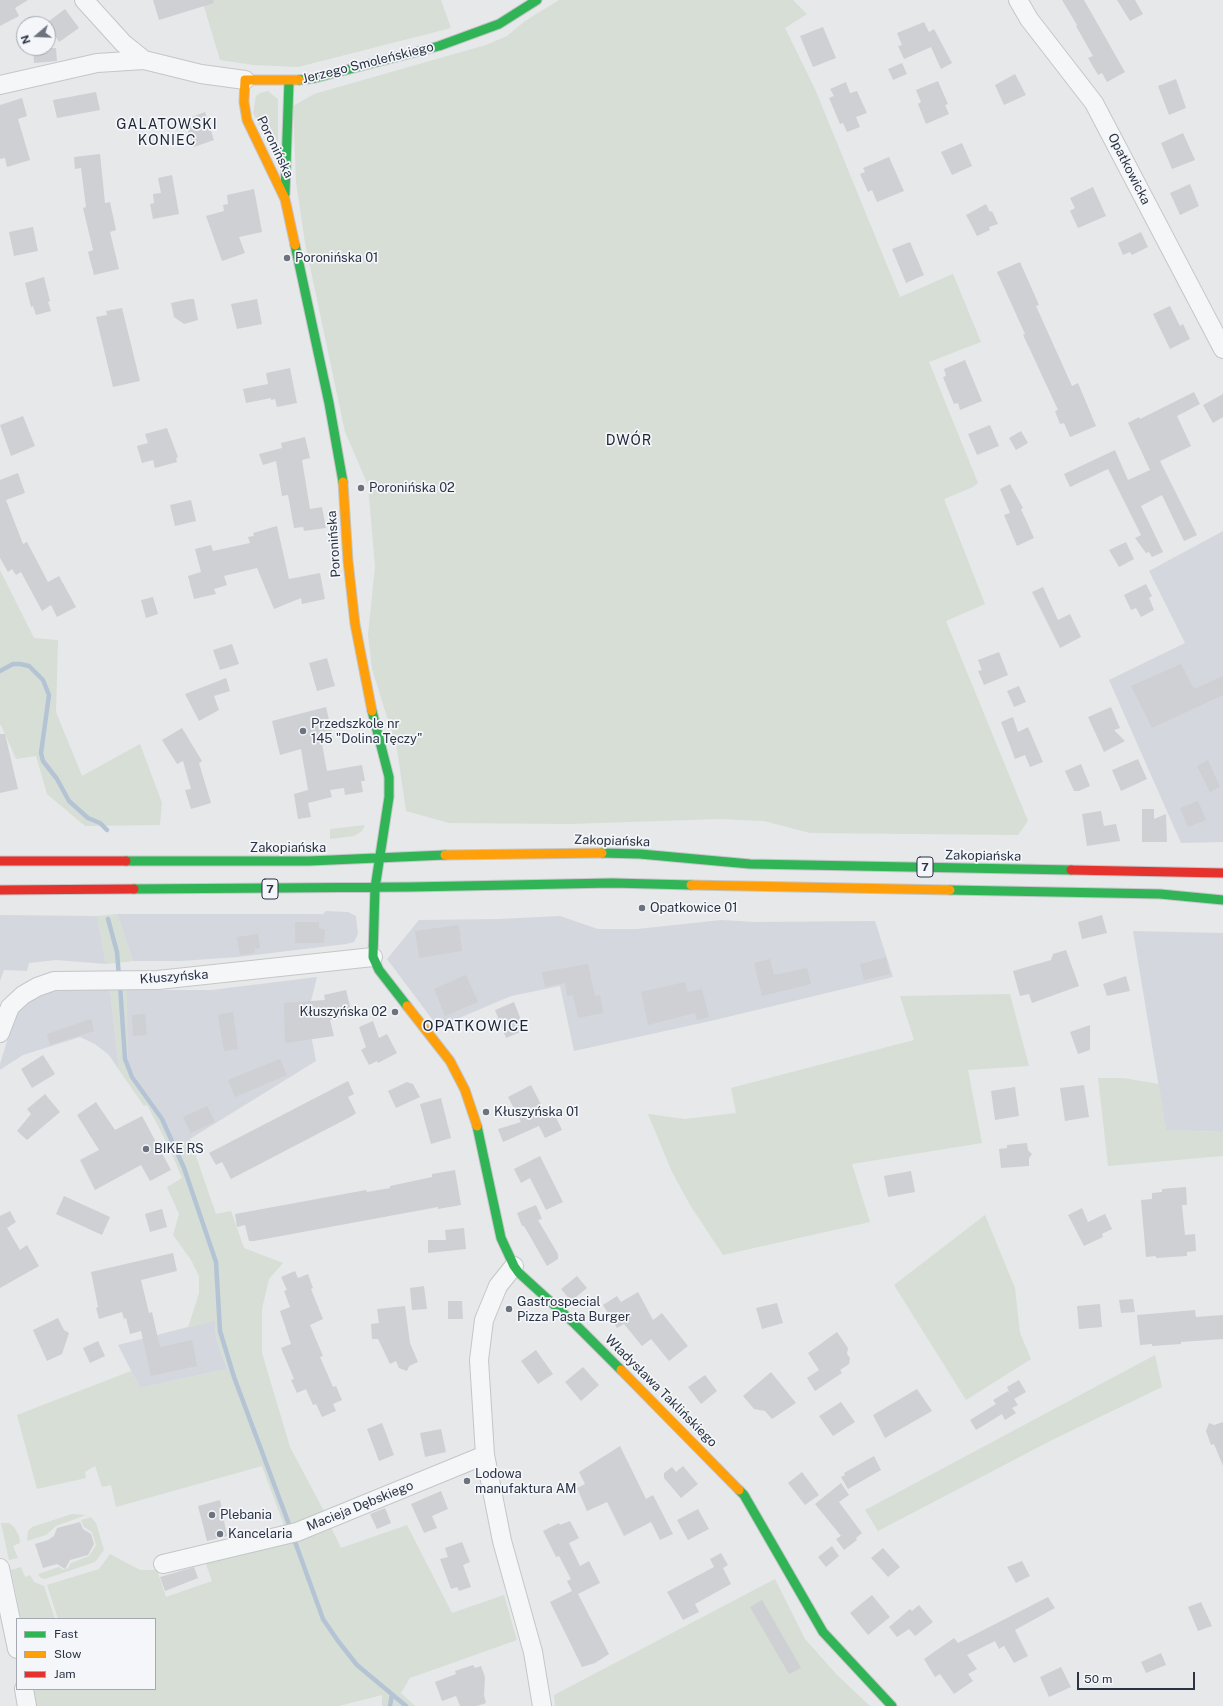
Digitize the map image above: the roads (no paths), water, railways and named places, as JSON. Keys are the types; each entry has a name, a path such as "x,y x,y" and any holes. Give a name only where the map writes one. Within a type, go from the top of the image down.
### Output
{"main road":[{"name":"Jerzego Smoleńskiego","path":"245,80 289,81 315,78 439,46 499,24 537,0"},
{"name":"Poronińska","path":"245,80 244,108 247,120 285,199 333,425 344,489 348,561 355,624 366,685 389,777 389,797 381,858 375,888"},
{"name":"Poronińska","path":"285,199 289,81"},
{"name":"Zakopiańska","path":"0,861 308,861 431,855 614,853 744,864 1223,873"},
{"name":"7","path":"0,890 375,888 620,883 1136,893 1182,895 1223,900"},
{"name":"Władysława Taklińskiego","path":"375,888 372,946 373,957 383,975 450,1061 465,1090 476,1121 501,1238 514,1266 519,1273 575,1324 684,1432 744,1495 823,1632 852,1665 892,1706"}],"street":[{"path":"84,0 123,44 144,60"},
{"name":"Opatkowicka","path":"1018,0 1029,19 1094,102 1223,349"},
{"name":"Jerzego Smoleńskiego","path":"0,86 96,63 144,60 201,74 245,80"},
{"name":"Kłuszyńska","path":"0,1033 10,1007 23,995 37,987 54,981 158,980 373,957"},
{"path":"514,1266 498,1286 483,1324 478,1360 485,1455 502,1541 533,1652 542,1706"},
{"name":"Macieja Dębskiego","path":"163,1564 297,1532 485,1455"},
{"path":"0,1568 16,1644"},
{"path":"24,1690 26,1706"}],"waterway":[{"path":"0,671 13,664 20,664 29,666 43,680 49,695 41,753 43,761 57,779 69,801 88,818 100,823 107,830"},
{"path":"108,919 117,952 119,977"},
{"path":"120,985 125,1059 132,1077 162,1119 184,1168 216,1262 220,1331 234,1377 290,1527"},
{"path":"294,1539 323,1619 357,1665 406,1706"},
{"path":"390,1706 392,1694"}],"place":[{"name":"Poronińska 01","path":"287,258"},
{"name":"Poronińska 02","path":"361,488"},
{"name":"Przedszkole nr 145 \"Dolina Tęczy\"","path":"303,731"},
{"name":"Opatkowice 01","path":"642,908"},
{"name":"Kłuszyńska 02","path":"395,1012"},
{"name":"Kłuszyńska 01","path":"486,1112"},
{"name":"BIKE RS","path":"146,1149"},
{"name":"Gastrospecial Pizza Pasta Burger","path":"509,1309"},
{"name":"Lodowa manufaktura AM","path":"467,1481"},
{"name":"Plebania","path":"212,1515"},
{"name":"Kancelaria","path":"220,1534"}],"district":[{"name":"GALATOWSKI KONIEC","path":"167,134"},
{"name":"DWÓR","path":"629,441"},
{"name":"OPATKOWICE","path":"476,1026"}]}
